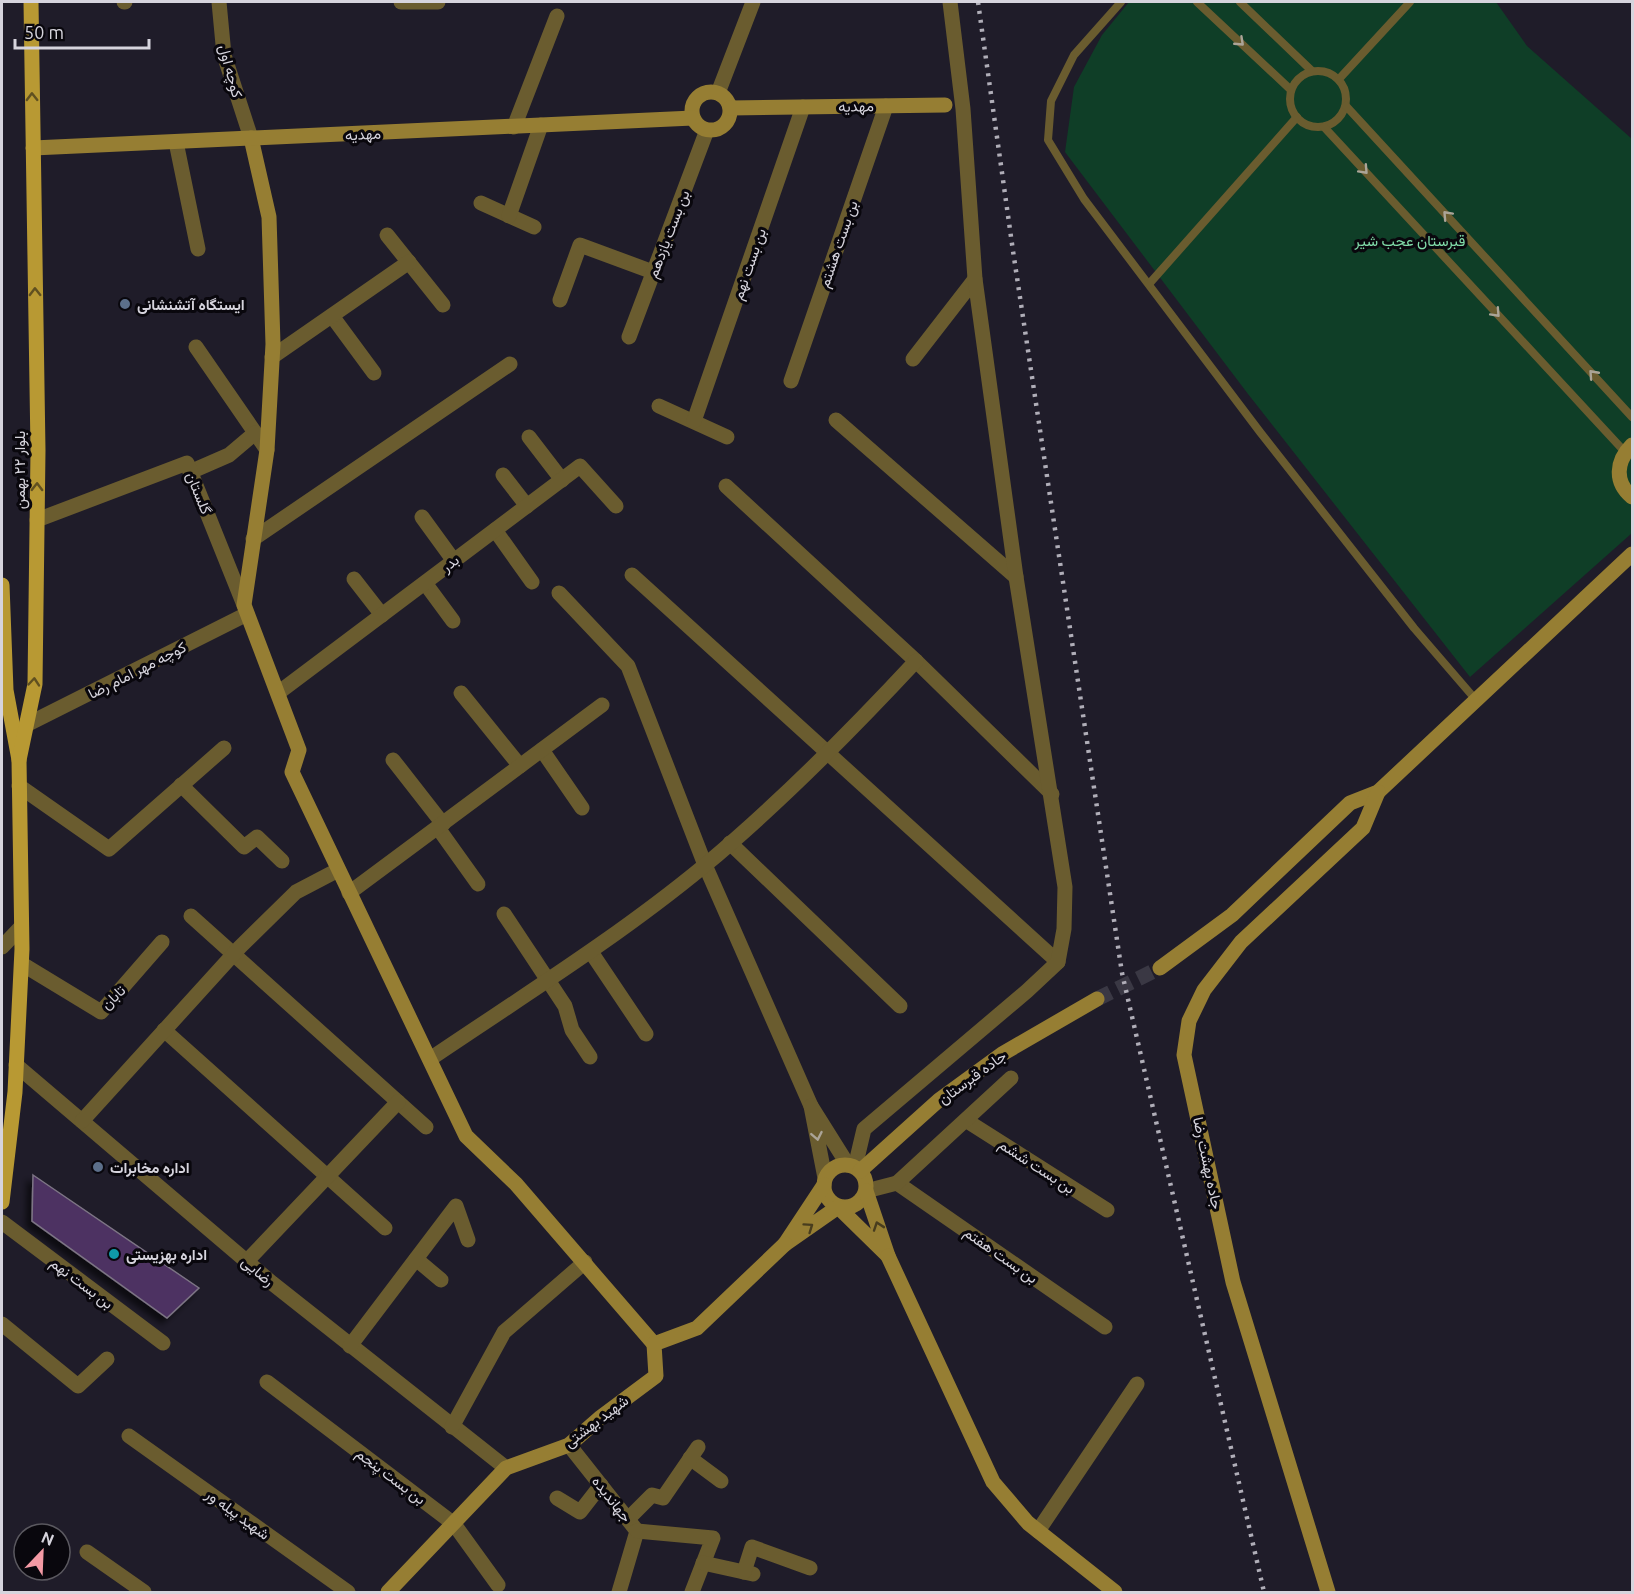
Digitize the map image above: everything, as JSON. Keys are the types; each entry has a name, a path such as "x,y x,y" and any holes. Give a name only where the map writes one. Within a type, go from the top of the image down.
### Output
{"main road":[{"name":"بلوار ۲۲ بهمن","path":"19,760 35,684 37,520 31,2"},
{"path":"2,585 5,704 19,760 22,964 16,1065 2,1202"}],"street":[{"name":"کوچه اول","path":"219,2 224,55 251,138"},
{"path":"401,2 438,2"},
{"path":"854,1168 864,1129 1027,992 1058,962 1064,929 1065,887 1016,577 975,279 963,109 950,2"},
{"path":"718,93 748,3"},
{"path":"514,127 557,16"},
{"path":"718,93 724,97 730,108 724,125 707,130 693,118 692,105 700,95 718,93"},
{"name":"مهدیه","path":"730,108 945,105"},
{"name":"بن بست هشتم","path":"791,381 885,106"},
{"name":"بن بست نهم","path":"694,421 804,107"},
{"name":"مهدیه","path":"33,148 693,118"},
{"path":"509,216 541,125"},
{"name":"بن بست یازدهم","path":"629,338 707,130"},
{"path":"251,138 269,217 272,357 267,450 245,610 299,750 292,772 466,1136 516,1184 654,1344 697,1328 785,1244 838,1207 852,1206 859,1203 866,1191 897,1182 967,1121 1011,1078"},
{"path":"176,142 198,249"},
{"path":"481,203 534,227"},
{"path":"387,235 442,305"},
{"path":"561,300 580,245 653,272"},
{"path":"272,357 409,262"},
{"path":"913,359 975,279"},
{"path":"332,316 374,373"},
{"path":"196,347 267,450"},
{"path":"253,539 510,364"},
{"path":"659,406 727,437"},
{"path":"836,420 1016,577"},
{"path":"190,471 229,455 255,433"},
{"path":"529,437 562,480"},
{"path":"1629,449 1618,472 1621,482 1632,497"},
{"name":"گلستان","path":"37,520 187,464 245,610"},
{"name":"بدر","path":"278,693 580,466 616,506"},
{"path":"503,475 526,506"},
{"path":"726,486 916,661 1052,794"},
{"path":"422,517 454,561"},
{"path":"495,530 532,582"},
{"path":"1160,968 1232,915 1350,803 1378,792 1632,554"},
{"path":"632,575 1058,962"},
{"path":"354,579 382,615"},
{"path":"425,583 453,621"},
{"path":"559,593 628,666 705,865 811,1106 854,1168 865,1177 866,1191 888,1256 993,1482 1028,1523 1114,1593"},
{"name":"کوچه مهر امام رضا","path":"26,725 245,610"},
{"path":"430,1059 591,952 705,865 828,755 916,661"},
{"path":"461,693 520,766"},
{"path":"349,893 602,705"},
{"path":"19,786 109,849 224,748"},
{"path":"542,750 582,808"},
{"path":"393,760 478,884"},
{"path":"181,785 244,847 257,837 282,861"},
{"name":"جاده بهشت رضا","path":"1328,1593 1233,1282 1184,1055 1190,1022 1204,990 1241,942 1363,828 1378,792"},
{"path":"730,843 900,1006"},
{"path":"82,1121 235,952 296,892 338,870"},
{"path":"504,914 565,1006 572,1030 590,1057"},
{"path":"191,916 235,952 426,1127"},
{"path":"2,947 21,927"},
{"name":"تابان","path":"22,964 101,1012 162,942"},
{"path":"591,952 646,1034"},
{"name":"جاده قبرستان","path":"854,1168 939,1100 1002,1054 1097,999"},
{"path":"164,1030 385,1228"},
{"name":"رضایی","path":"16,1065 247,1261 506,1468"},
{"path":"247,1261 398,1102"},
{"path":"811,1106 827,1198 888,1256"},
{"name":"بن بست ششم","path":"967,1121 1107,1210"},
{"path":"785,1244 834,1167 854,1168"},
{"name":"بن بست هفتم","path":"897,1182 1105,1327"},
{"path":"351,1346 456,1206 468,1239"},
{"name":"بن بست نهم","path":"2,1222 163,1343"},
{"path":"416,1259 441,1280"},
{"path":"452,1427 504,1332 585,1262"},
{"path":"2,1324 78,1386 107,1359"},
{"name":"شهید بهشتی","path":"388,1593 506,1468 569,1445 656,1376 654,1344"},
{"name":"بن بست پنجم","path":"267,1382 454,1524 498,1585"},
{"path":"1038,1531 1137,1384"},
{"name":"شهید پیله ور","path":"129,1436 348,1593"},
{"name":"جهاندیده","path":"569,1445 632,1525 619,1593"},
{"path":"692,1593 712,1538 632,1525 652,1496 663,1498 694,1453 721,1480"},
{"path":"557,1498 580,1512 601,1485"},
{"path":"703,1563 749,1573 752,1547 810,1568"},
{"path":"87,1552 144,1593"}],"lane":[{"path":"1121,2 1074,55 1051,101 1048,140 1084,199 1399,609 1476,700"},
{"path":"1197,2 1291,90"},
{"path":"1240,2 1312,71"},
{"path":"1339,79 1410,2"},
{"path":"1312,71 1331,73 1344,87 1346,106 1338,120 1324,127 1314,127 1297,117 1292,109 1291,90 1303,75 1312,71"},
{"path":"1346,106 1632,417"},
{"path":"1149,284 1297,117"},
{"path":"1324,127 1629,449"}],"green space":[{"name":"قبرستان عجب شیر","path":"1129,2 1496,2 1527,46 1632,139 1632,533 1470,677 1248,394 1065,152 1074,87 1102,35"}],"building":[{"name":"اداره بهزیستی","path":"33,1175 199,1288 167,1318 32,1221"}],"tunnel":[{"path":"1097,999 1160,968"}],"railway":[{"path":"978,2 1013,251 1122,973 1264,1592"}],"place":[{"name":"ایستگاه آتشنشانی","path":"125,304"},
{"name":"اداره مخابرات","path":"98,1167"},
{"name":"اداره بهزیستی","path":"114,1254"}]}
